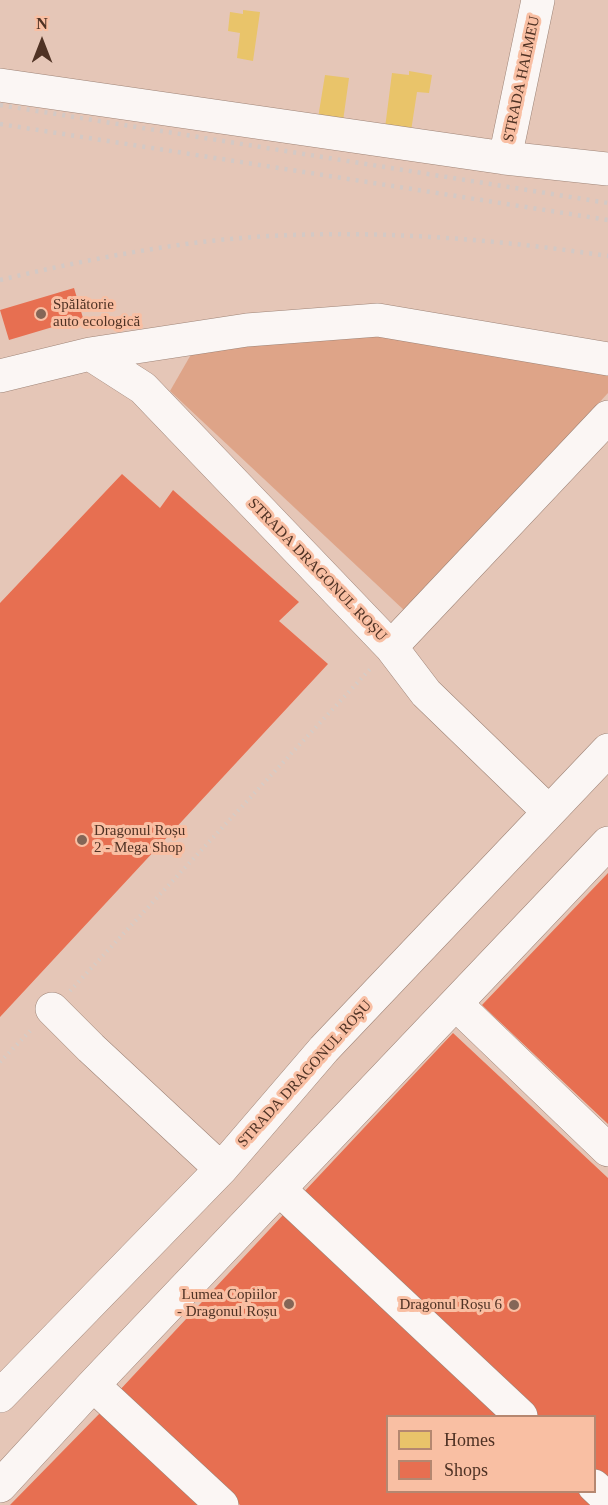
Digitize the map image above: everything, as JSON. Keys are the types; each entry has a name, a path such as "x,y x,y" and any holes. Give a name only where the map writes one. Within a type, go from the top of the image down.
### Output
{"street":[{"name":"STRADA HALMEU","path":"506,158 538,0"},
{"path":"0,85 506,158 608,169"},
{"path":"0,376 90,354 247,330 378,320 608,359"},
{"name":"STRADA DRAGONUL ROȘU","path":"90,354 143,388 391,647 608,417"},
{"path":"391,647 426,693 549,812"},
{"name":"STRADA DRAGONUL ROȘU","path":"0,1396 221,1169 324,1049 608,750"},
{"path":"0,1486 93,1385 608,843"},
{"path":"456,1004 608,1150"},
{"path":"52,1009 90,1048 221,1169"},
{"path":"279,1189 520,1415"},
{"path":"93,1385 222,1505"},
{"path":"596,1488 608,1498"}],"path":[{"path":"0,1062 391,647"}],"shaded area":[{"path":"360,332 608,371 608,393 406,612 170,391 193,351"}],"building: Homes":[{"path":"243,10 260,12 253,61 237,58 240,33 228,31 230,12 243,14"},
{"path":"409,71 432,75 429,93 417,92 411,131 385,128 392,73 409,75"},
{"path":"325,75 349,78 343,121 318,118"}],"building: Shops":[{"name":"Spălătorie auto ecologică","path":"74,288 83,318 9,340 0,310"},
{"name":"Dragonul Roșu 2 - Mega Shop","path":"122,474 160,508 173,490 299,602 279,621 328,664 0,1017 0,603"},
{"path":"608,873 608,1124 482,1005"},
{"name":"Dragonul Roșu 6","path":"453,1033 608,1178 608,1481 596,1470 596,1415 538,1415 302,1194"},
{"name":"Lumea Copiilor - Dragonul Roșu","path":"283,1215 499,1415 386,1415 386,1493 582,1493 595,1505 240,1505 118,1392"},
{"path":"101,1412 199,1505 10,1505"}],"railway":[{"path":"0,105 608,203"},
{"path":"0,124 608,220"},
{"path":"0,280 81,262 191,243 316,234 463,239 608,256"}],"place":[{"name":"Spălătorie auto ecologică","path":"41,314"},
{"name":"Dragonul Roșu 2 - Mega Shop","path":"82,840"},
{"name":"Lumea Copiilor - Dragonul Roșu","path":"289,1304"},
{"name":"Dragonul Roșu 6","path":"514,1305"}]}
